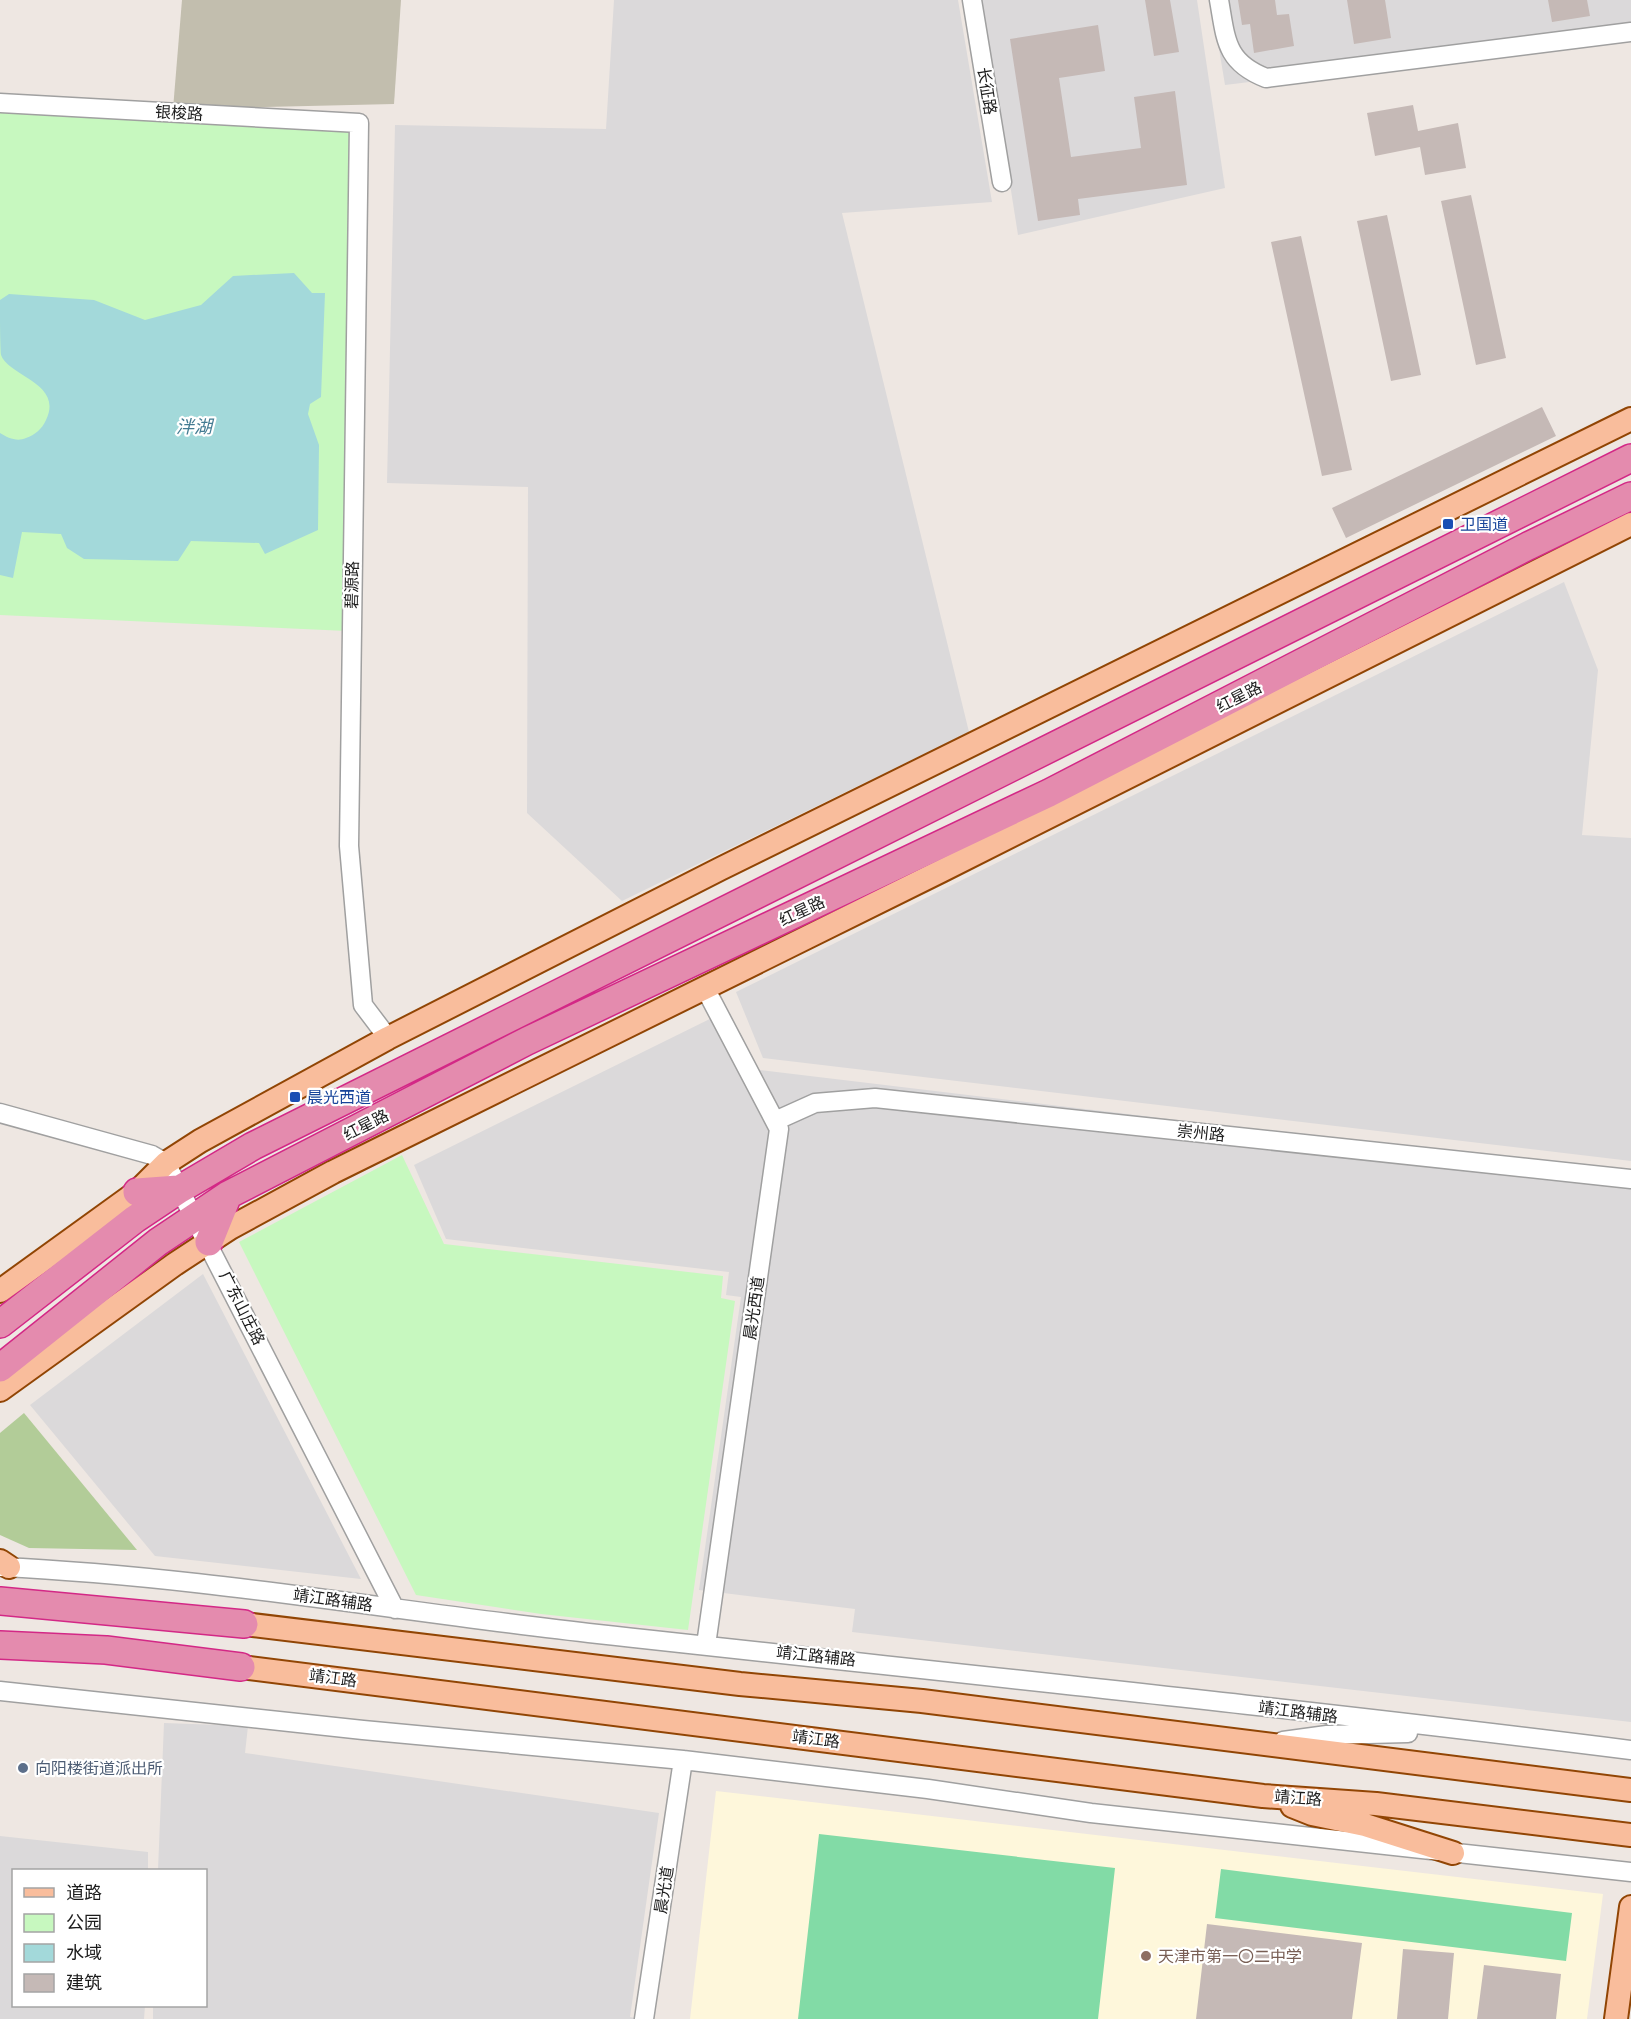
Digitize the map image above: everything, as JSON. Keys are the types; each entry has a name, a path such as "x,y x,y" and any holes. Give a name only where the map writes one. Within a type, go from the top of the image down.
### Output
{"highway":[{"name":"红星路","path":"0,1324 135,1219 180,1189 253,1146 1631,458"},
{"name":"红星路","path":"8,1370 158,1242 228,1195 527,1041 1049,793 1528,546 1631,496"},
{"path":"137,1192 180,1189"},
{"path":"209,1242 228,1195"},
{"path":"0,1601 244,1624"},
{"name":"靖江路","path":"0,1645 106,1650 241,1667"}],"main road":[{"path":"0,1291 137,1192 166,1163 201,1141 388,1038 720,869 1631,419"},
{"path":"0,1390 8,1370 209,1242 333,1172 1631,524"},
{"path":"244,1624 740,1684 922,1701 1272,1743 1320,1752 1631,1790"},
{"name":"靖江路","path":"241,1667 1263,1796 1376,1804 1631,1835"},
{"path":"1263,1796 1312,1814 1365,1825 1453,1853"},
{"path":"1616,2019 1631,1913"},
{"path":"1626,2019 1631,1981"}],"street":[{"name":"长征路","path":"972,0 1002,182"},
{"path":"1219,0 1226,41 1233,56 1247,71 1266,78 1631,32"},
{"name":"银梭路","path":"0,103 359,123"},
{"name":"碧源路","path":"359,123 349,846 363,1005 388,1038"},
{"name":"晨光西道","path":"705,988 779,1130 706,1645"},
{"name":"崇州路","path":"775,1121 815,1103 876,1098 1631,1179"},
{"path":"0,1113 152,1155 166,1163"},
{"name":"广东山庄路","path":"166,1163 209,1242 395,1610"},
{"name":"靖江路辅路","path":"3,1565 152,1578 346,1600 395,1610 1631,1750"},
{"path":"0,1691 363,1730 682,1760 928,1789 1091,1813 1631,1872"},
{"path":"1272,1743 1327,1736 1374,1736 1445,1729"},
{"name":"晨光道","path":"644,2019 682,1760"}],"shaded area":[{"path":"182,0 401,0 394,104 173,109"},
{"path":"614,0 958,0 992,202 842,213 969,732 622,901 527,813 528,487 387,483 395,125 606,129"},
{"path":"981,0 1197,0 1225,188 1018,235"},
{"path":"1211,0 1631,0 1631,36 1225,85"},
{"path":"1564,582 1598,670 1582,835 1631,838 1631,1161 763,1058 736,992"},
{"path":"728,1010 759,1070 1631,1174 1631,1722 852,1632 855,1609 699,1590 741,1297 726,1295 729,1272 446,1239 414,1165"},
{"path":"203,1274 361,1579 155,1556 30,1405"},
{"path":"164,1723 248,1726 245,1753 659,1813 630,2017 639,2019 153,2019 153,2007 207,2007 207,1869 158,1869"},
{"name":"天津市第一〇二中学","path":"716,1791 1603,1894 1587,2019 690,2019"},
{"path":"0,1836 148,1852 148,1869 12,1869 12,2007 145,2007 144,2019 0,2019"}],"green space":[{"path":"0,110 354,127 347,631 0,615"},
{"path":"402,1155 444,1244 723,1276 721,1298 735,1301 688,1630 541,1614 416,1595 239,1242"},
{"path":"24,1413 137,1550 29,1548 0,1535 0,1433"},
{"path":"819,1834 1115,1868 1098,2019 798,2019"},
{"path":"1221,1869 1572,1913 1566,1961 1215,1918"}],"water":[{"name":"泮湖","path":"294,273 312,293 325,293 321,397 310,404 308,414 319,445 318,530 265,554 259,543 191,541 178,561 84,559 67,548 61,534 22,532 13,578 0,575 0,433 16,439 32,435 46,420 50,407 48,397 42,389 14,369 1,355 0,300 9,294 94,300 145,320 201,305 233,276"}],"building":[{"path":"1145,0 1170,0 1179,52 1154,56"},
{"path":"1238,0 1275,0 1277,15 1289,14 1294,46 1254,53 1250,24 1242,25"},
{"path":"1347,0 1385,0 1391,38 1354,44"},
{"path":"1548,0 1587,0 1590,16 1552,22"},
{"path":"1098,25 1105,71 1059,78 1071,157 1141,148 1134,97 1175,91 1187,185 1078,199 1080,215 1038,221 1010,39"},
{"path":"1413,105 1418,131 1458,123 1466,168 1425,175 1420,147 1375,156 1367,113"},
{"path":"1471,195 1506,358 1476,365 1441,201"},
{"path":"1387,215 1421,375 1391,381 1357,221"},
{"path":"1301,236 1352,470 1322,476 1271,242"},
{"path":"1542,407 1556,436 1346,538 1332,508"},
{"path":"1207,1924 1362,1943 1352,2019 1196,2019"},
{"path":"1403,1949 1454,1953 1448,2019 1397,2019"},
{"path":"1484,1965 1561,1974 1556,2019 1477,2019"}],"place":[{"name":"卫国道","path":"1448,524"},
{"name":"晨光西道","path":"295,1097"},
{"name":"向阳楼街道派出所","path":"23,1768"},
{"name":"天津市第一〇二中学","path":"1146,1956"}]}
